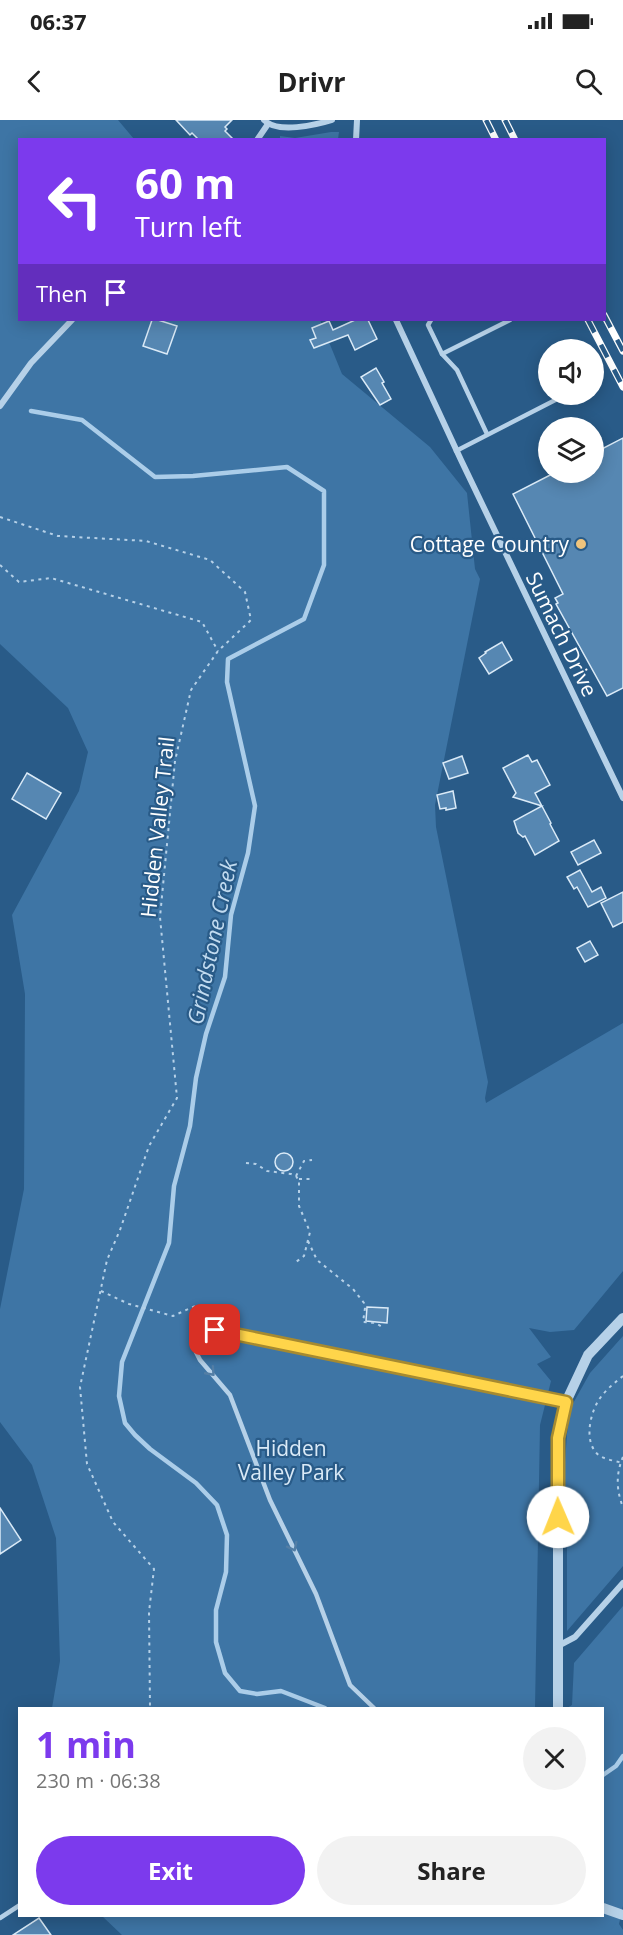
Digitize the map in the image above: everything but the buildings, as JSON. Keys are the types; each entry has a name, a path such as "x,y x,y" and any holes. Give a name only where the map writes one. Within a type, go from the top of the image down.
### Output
{"street":[{"path":"259,138 266,122 285,127 315,125 332,120"},
{"path":"356,138 357,120"},
{"path":"0,406 31,363 71,321"},
{"name":"Sumach Drive","path":"396,321 456,451 623,798"},
{"path":"558,1707 558,1438 566,1402 588,1355 623,1318"},
{"path":"558,1646 576,1637 623,1583"},
{"path":"604,1908 623,1915"}],"lane":[{"path":"430,321 428,325 442,354 458,369 487,434"},
{"path":"442,354 508,321"},
{"path":"456,451 545,405"},
{"path":"373,1707 350,1685 316,1594 270,1500 230,1395 200,1360 196,1352 198,1342 206,1331 215,1330 566,1402"},
{"path":"0,1918 18,1906"}],"path":[{"name":"Hidden Valley Trail","path":"0,517 58,536 146,541 210,560 245,592 251,620 218,651 191,690 175,761 160,917 177,1098 149,1146 120,1230 106,1260 80,1387 87,1464 113,1522 154,1569 149,1612 150,1707"},
{"path":"0,565 19,582 51,578 202,622 218,651"},
{"path":"296,1262 304,1256 310,1232 299,1206 297,1177 304,1161 312,1160"},
{"path":"246,1163 256,1164 267,1171 311,1179"},
{"path":"308,1241 317,1260 358,1296 365,1308 363,1323 376,1323 382,1326"},
{"path":"99,1291 129,1304 172,1316 195,1306 220,1306"},
{"path":"622,1463 598,1455 591,1445 589,1436 596,1404 608,1387 623,1376"},
{"path":"623,1456 617,1481 623,1507"}],"green space":[{"name":"Hidden Valley Park","path":"0,120 118,120 133,138 18,138 18,321 320,321 342,374 430,447 467,493 475,569 480,579 435,805 436,827 488,1082 486,1103 623,1023 623,1271 574,1330 550,1332 529,1328 551,1357 537,1364 551,1381 540,1425 535,1707 52,1707 60,1661 56,1538 32,1465 0,1422 0,1309 24,1189 25,994 12,915 79,791 88,752 68,708 0,644"},
{"path":"331,132 339,132 338,138 295,138"},
{"path":"623,1336 623,1566 567,1631 567,1531 564,1476 571,1407 590,1373"},
{"path":"623,1606 623,1906 619,1924 623,1935 122,1935 103,1917 604,1917 604,1707 569,1707 572,1705 574,1663"}],"waterway":[{"name":"Grindstone Creek","path":"31,411 82,420 155,477 193,476 287,467 324,491 324,565 304,619 228,659 227,682 255,806 248,853 231,915 225,977 206,1034 196,1078 190,1126 174,1186 169,1243 122,1362 119,1396 125,1423 135,1435 196,1483 217,1505 227,1535 226,1572 216,1610 216,1642 225,1673 240,1691 257,1694 281,1691 322,1707"},
{"name":"Grindstone Creek","path":"604,1774 616,1766 623,1756"}],"railway":[{"path":"486,120 495,138"},
{"path":"505,120 514,138"},
{"path":"606,319 623,351"},
{"path":"589,321 623,387"}],"place":[{"name":"Cottage Country","path":"581,544"}],"route":[{"path":"215,1330 566,1402 558,1438 558,1517"}]}
